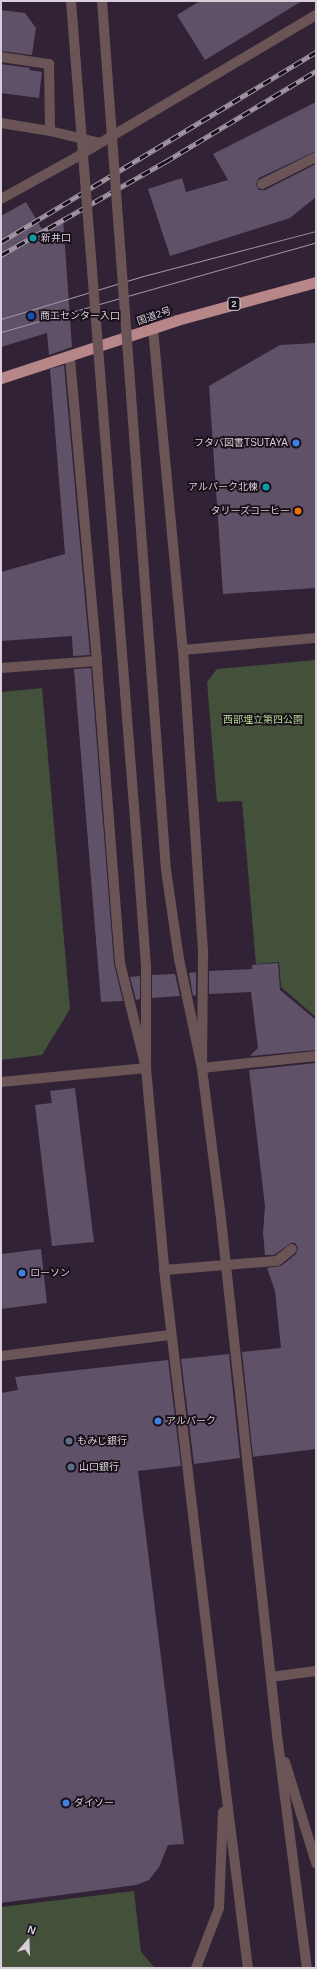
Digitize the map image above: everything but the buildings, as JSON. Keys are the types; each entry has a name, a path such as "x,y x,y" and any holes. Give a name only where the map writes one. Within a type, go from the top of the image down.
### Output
{"highway":[{"name":"国道2号","path":"1,378 177,320 267,294 316,282"}],"street":[{"path":"71,1 139,871 146,967 146,1068 164,1270 170,1335 248,1968"},
{"path":"102,1 166,870 179,959 202,1068 227,1264 277,1736 307,1968"},
{"path":"1,199 100,143 316,15"},
{"path":"1,57 49,64 50,131"},
{"path":"1,123 50,131 100,143"},
{"path":"262,184 316,157"},
{"path":"153,329 182,650 204,955 202,1068"},
{"path":"70,356 97,661 120,963 146,1068"},
{"path":"182,650 316,638"},
{"path":"1,668 97,661"},
{"path":"202,1068 316,1056"},
{"path":"1,1082 146,1068"},
{"path":"164,1270 277,1261 292,1249"},
{"path":"1,1356 170,1335"},
{"path":"271,1677 316,1671"},
{"path":"277,1736 316,1863"},
{"path":"196,1968 219,1908 225,1784"}],"green space":[{"name":"西部埋立第四公園","path":"316,660 316,1017 281,987 279,962 256,964 242,801 217,802 207,682 217,669"},
{"path":"42,688 70,1009 42,1055 1,1060 1,692"},
{"path":"134,1891 141,1952 154,1967 1,1968 1,1907"}],"tram line":[{"path":"1,319 147,275 316,231"},
{"path":"1,332 316,242"}],"railway":[{"path":"1,242 316,52"},
{"path":"1,255 165,162 316,71"}],"place":[{"name":"新井口","path":"33,238"},
{"name":"商工センター入口","path":"31,316"},
{"name":"フタバ図書TSUTAYA","path":"296,443"},
{"name":"アルパーク北棟","path":"266,487"},
{"name":"タリーズコーヒー","path":"298,511"},
{"name":"ローソン","path":"22,1273"},
{"name":"アルパーク","path":"158,1421"},
{"name":"もみじ銀行","path":"69,1441"},
{"name":"山口銀行","path":"71,1467"},
{"name":"ダイソー","path":"66,1803"}]}
